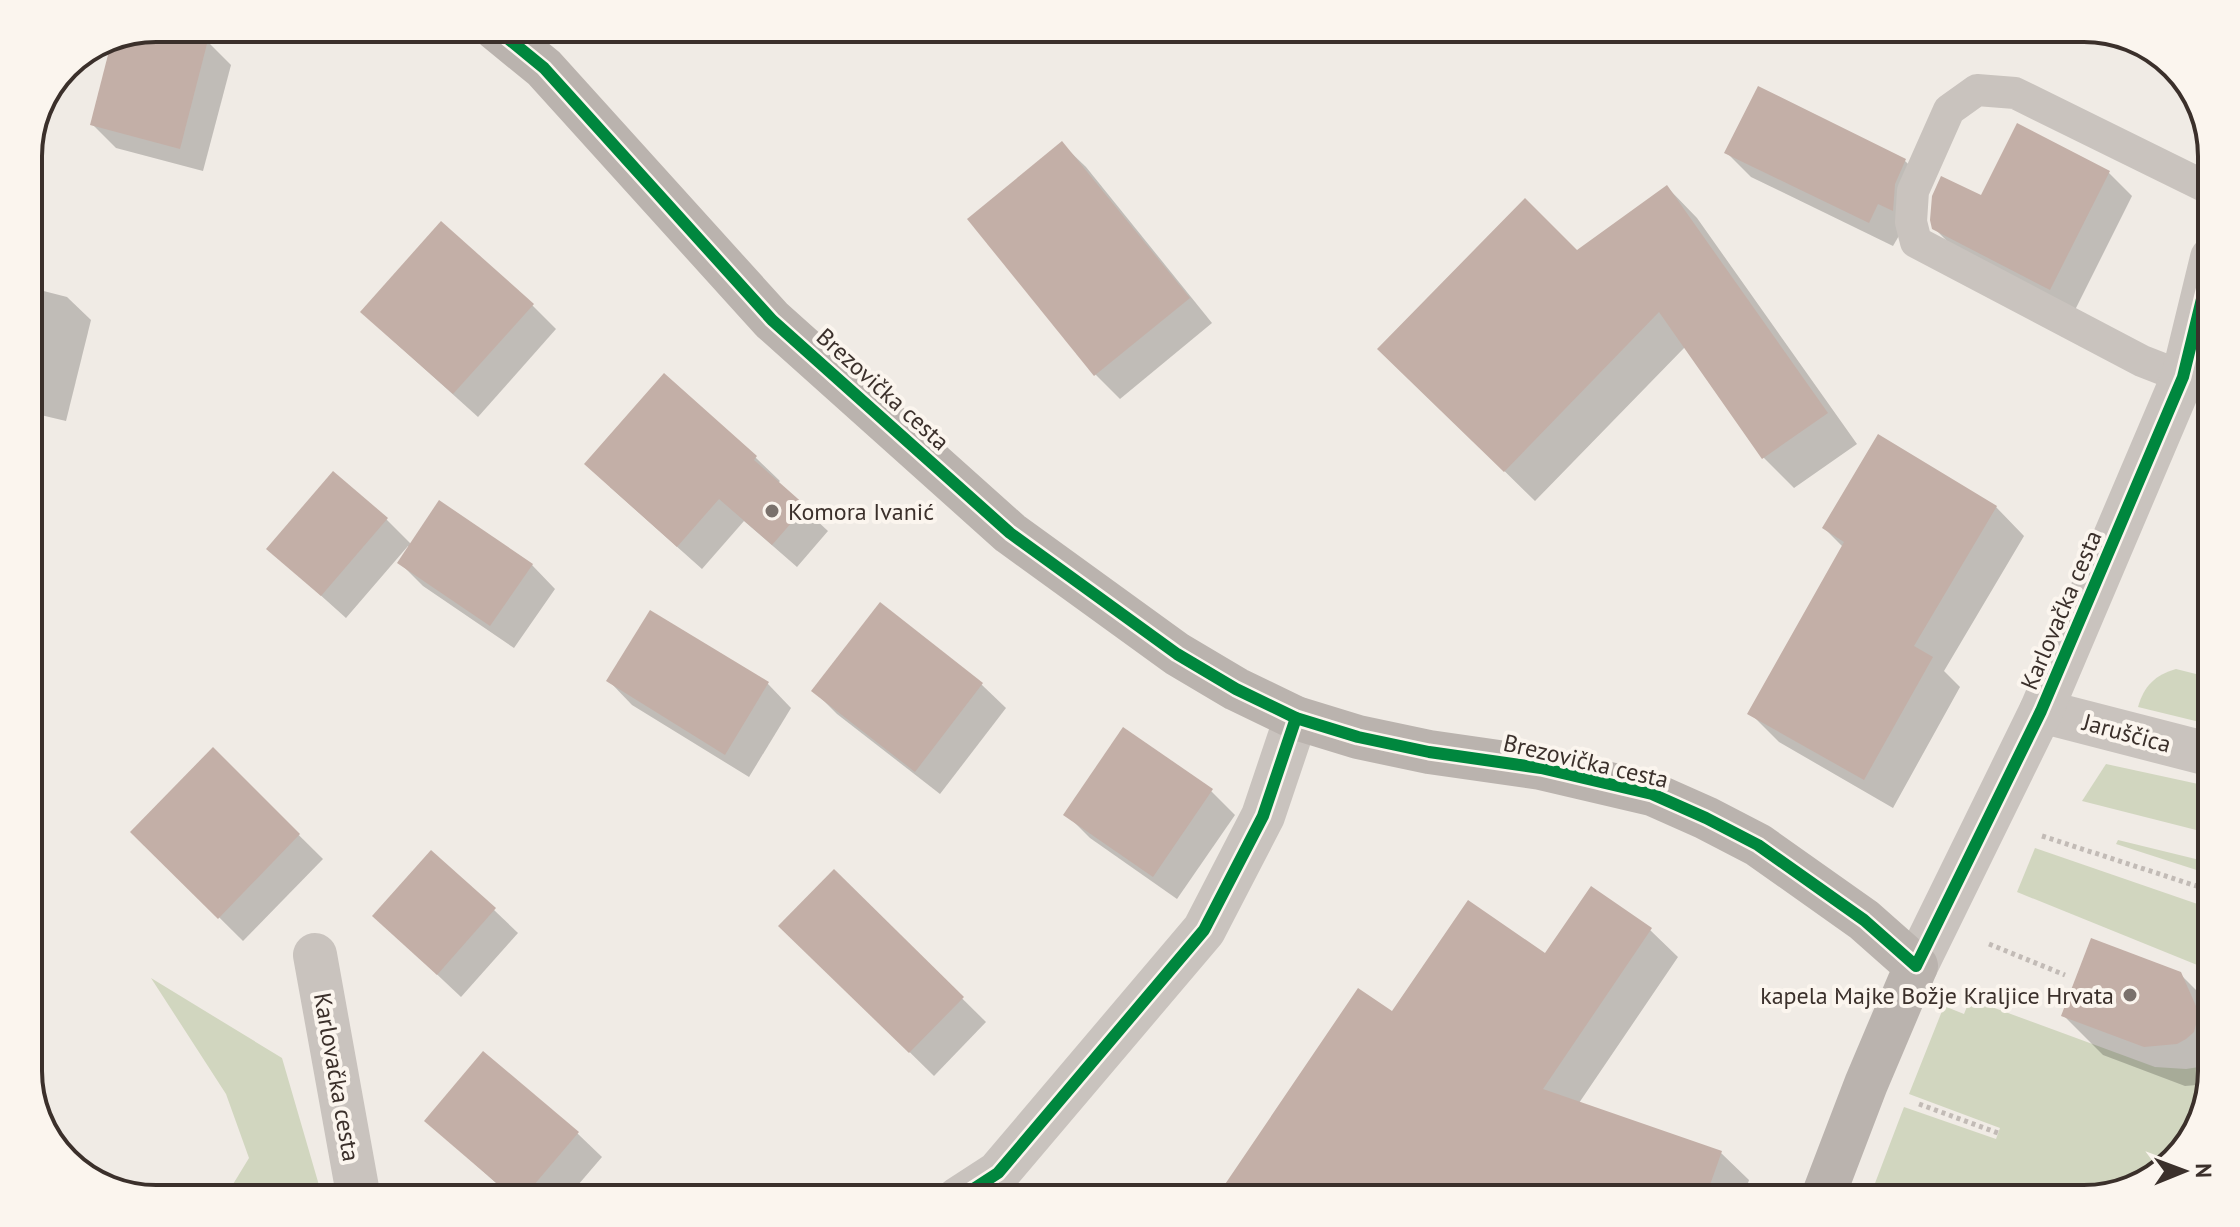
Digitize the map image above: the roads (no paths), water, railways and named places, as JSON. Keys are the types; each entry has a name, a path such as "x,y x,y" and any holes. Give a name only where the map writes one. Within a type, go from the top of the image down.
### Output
{"main road":[{"name":"Brezovička cesta","path":"512,42 544,68 772,320 1010,533 1177,654 1236,689 1296,718 1358,737 1429,752 1541,768 1652,794 1758,845 1864,920 1916,966"},
{"name":"Karlovačka cesta","path":"1827,1185 1916,966"}],"street":[{"name":"Karlovačka cesta","path":"1916,966 2041,711 2183,377 2198,315"},
{"name":"Jaruščica","path":"2041,711 2198,751"},
{"path":"980,1185 998,1173 1204,930 1263,816 1296,718"},
{"name":"Karlovačka cesta","path":"315,955 356,1185"}],"lane":[{"path":"2183,377 2142,361 1916,242 1911,222 1913,191 1949,110 1977,90 2015,93 2198,183"}],"place":[{"name":"Komora Ivanić","path":"772,511"},
{"name":"kapela Majke Božje Kraljice Hrvata","path":"2130,995"}]}
